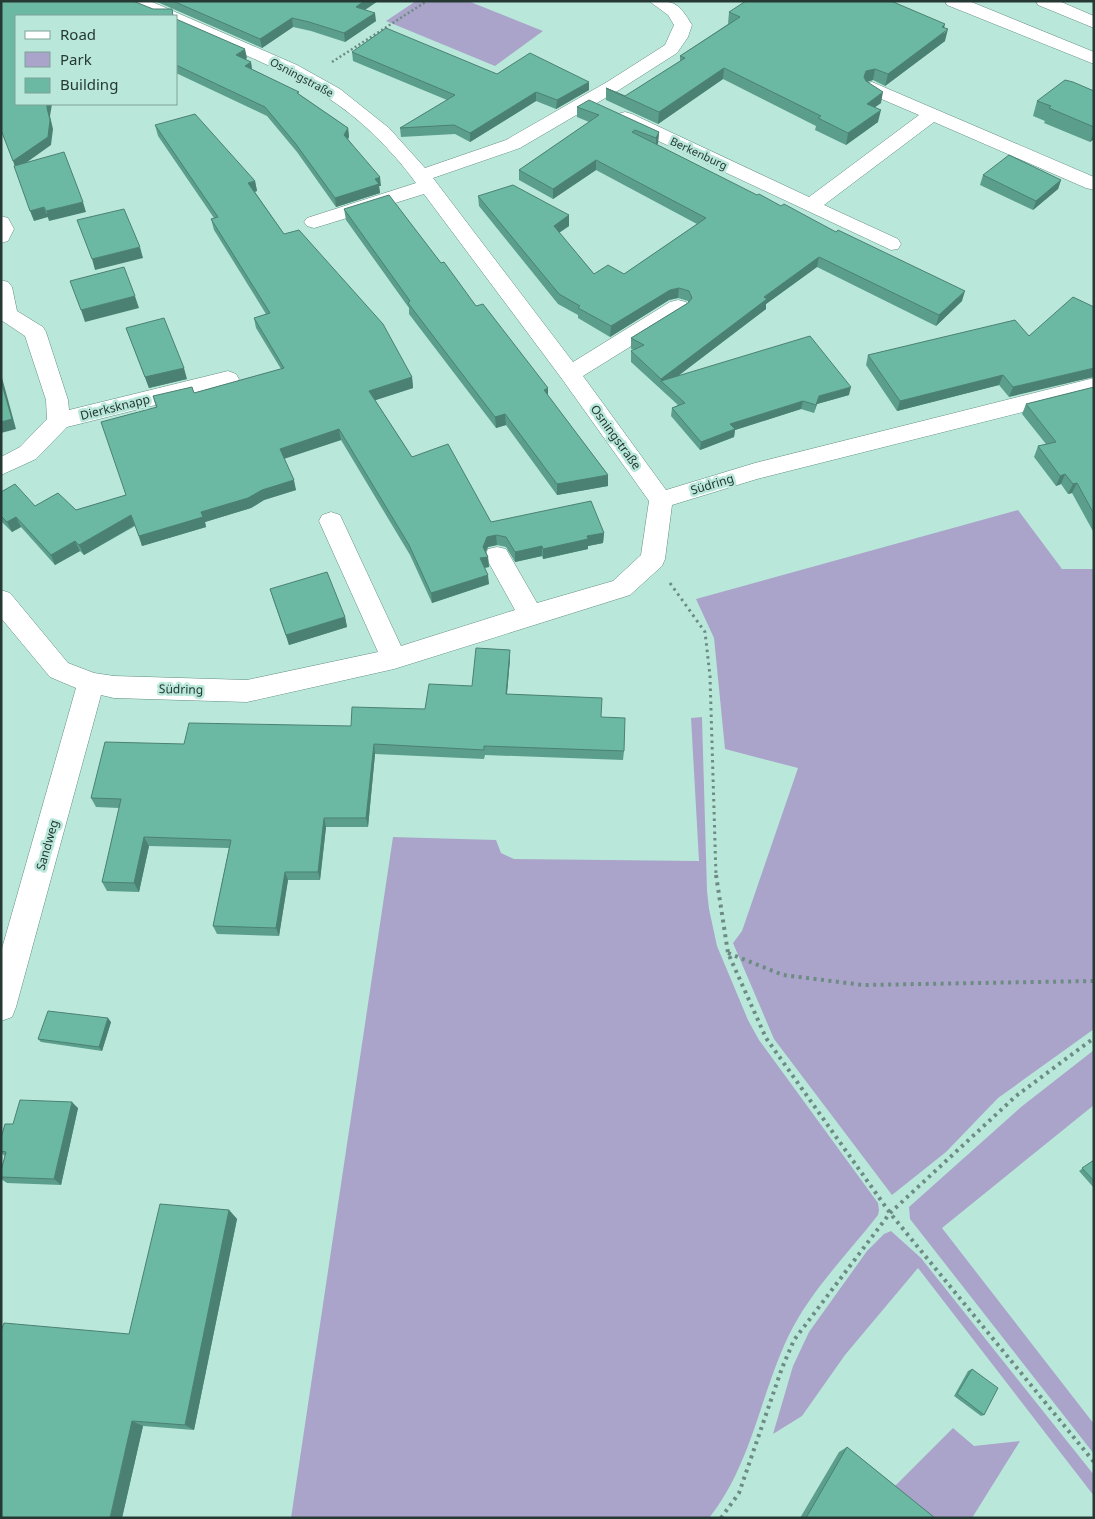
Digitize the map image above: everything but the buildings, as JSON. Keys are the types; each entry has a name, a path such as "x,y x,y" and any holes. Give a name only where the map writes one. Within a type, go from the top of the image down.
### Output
{"street":[{"path":"134,1 169,15"},
{"path":"314,222 424,181 513,144 671,48 679,37 683,25 675,12 657,1"},
{"path":"952,1 1094,59"},
{"path":"1044,1 1094,23"},
{"name":"Osningstraße","path":"178,19 307,78 333,93 382,132 424,181 570,374 661,500"},
{"path":"872,88 1093,184 1075,199"},
{"name":"Berkenburg","path":"588,100 891,244"},
{"path":"810,206 932,114"},
{"path":"1,222 4,229 1,237"},
{"path":"1,287 7,314 35,332 57,400 59,421 28,453 1,467"},
{"path":"570,374 678,307"},
{"name":"Dierksknapp","path":"59,421 228,379"},
{"name":"Südring","path":"661,500 755,471 1094,386"},
{"path":"653,558 661,500"},
{"path":"331,521 394,659"},
{"path":"497,556 531,615"},
{"name":"Südring","path":"1,600 59,670 91,683 114,688 247,691 394,659 622,588 653,558"},
{"name":"Sandweg","path":"1,1007 91,683"}],"path":[{"path":"307,78 426,1"},
{"path":"653,558 705,632 710,676 716,875 728,953 766,1038 890,1213 1094,1462"},
{"path":"728,953 783,975 862,985 1094,981"},
{"path":"721,1518 738,1493 782,1368 794,1340 890,1213 1016,1096 1094,1038"}],"green space":[{"path":"416,1 468,1 543,31 495,66 386,21"},
{"path":"1018,510 1062,569 1094,569 1094,1029 998,1098 946,1152 892,1195 774,1039 733,943 742,931 798,768 725,749 714,638 696,599"},
{"path":"702,717 707,891 717,946 748,1020 759,1040 878,1203 878,1215 818,1289 797,1320 778,1360 754,1430 735,1476 709,1518 291,1518 393,837 496,840 501,853 514,859 699,861 691,718"},
{"path":"1094,1050 1094,1105 942,1228 1094,1424 1094,1454 910,1219 909,1207 1021,1107"},
{"path":"891,1231 921,1258 1094,1475 1094,1496 918,1268 845,1355 802,1416 773,1434 793,1366 809,1332 867,1251 884,1234"},
{"path":"953,1428 974,1446 1020,1441 972,1518 920,1518 888,1493"}]}
